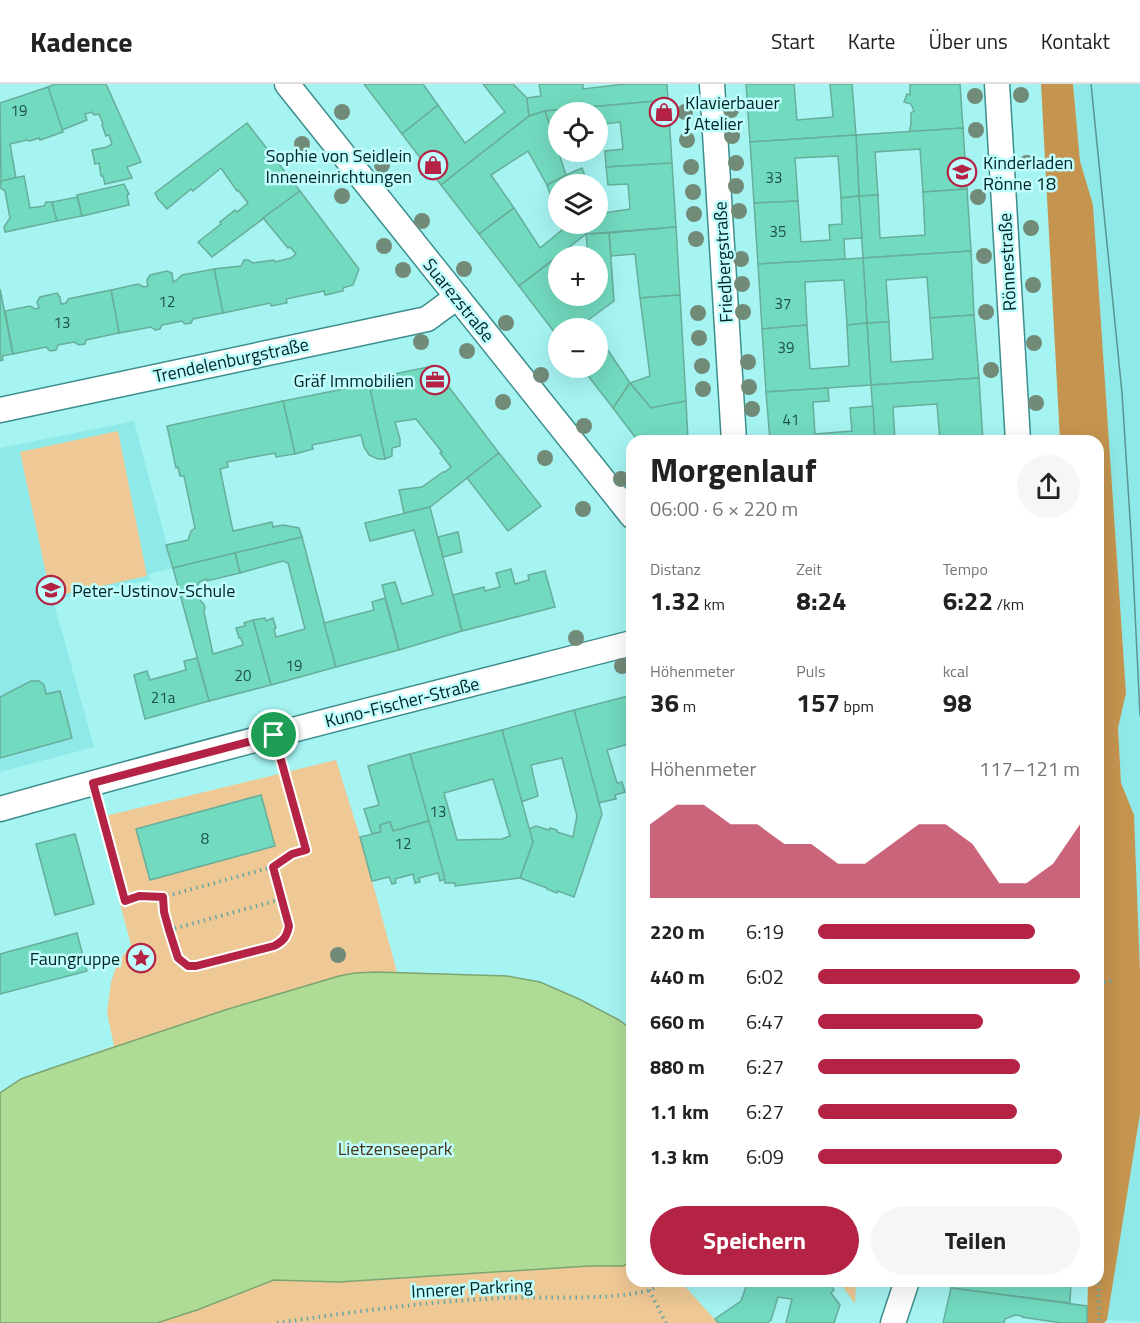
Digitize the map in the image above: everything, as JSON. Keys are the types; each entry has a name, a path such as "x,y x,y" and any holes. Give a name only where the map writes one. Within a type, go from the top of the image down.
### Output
{"street":[{"name":"Suarezstraße","path":"287,84 626,508"},
{"name":"Friedbergstraße","path":"712,84 734,435"},
{"name":"Rönnestraße","path":"997,84 1018,435"},
{"name":"Trendelenburgstraße","path":"0,410 427,319 457,297"},
{"name":"Kuno-Fischer-Straße","path":"0,809 274,735 626,645"},
{"path":"893,1323 905,1287"}],"path":[{"path":"93,783 125,901 139,896 163,897 273,867 292,854 306,850 274,735"},
{"path":"163,897 164,912 178,958 188,966 196,966 274,946 281,943 287,935 289,926 273,867"},
{"path":"169,930 282,898"},
{"path":"1104,982 1114,981"},
{"name":"Innerer Parkring","path":"277,1323 397,1306 505,1298 576,1298 649,1290 655,1287"},
{"path":"1099,1287 1099,1323"},
{"path":"649,1290 666,1323"}],"shaded area":[{"path":"1041,84 1073,84 1080,161 1093,205 1126,693 1118,728 1121,783 1134,815 1140,971 1140,1114 1107,1320 1104,1323 1087,1323 1088,1287 1104,1287 1104,435 1060,435"},
{"path":"1073,84 1140,84 1140,971 1134,815 1121,783 1118,728 1126,693 1093,205 1080,161"},
{"name":"Peter-Ustinov-Schule","path":"134,421 173,568 149,574 150,580 53,600 94,747 0,772 0,448"},
{"name":"Lietzenseepark","path":"355,973 507,976 540,982 579,999 626,1025 626,1264 339,1282 274,1280 157,1323 0,1323 0,1093 21,1079 52,1068 225,1010"},
{"path":"1140,1114 1140,1322 1107,1320"}],"green space":[{"path":"118,431 147,576 51,597 20,452"},
{"name":"Lietzenseepark","path":"336,760 397,972 507,976 540,982 579,999 626,1025 626,1287 686,1287 718,1323 0,1323 0,1093 21,1079 114,1046 107,1012 111,982 118,962 131,945 97,818"},
{"path":"843,1287 856,1287 855,1304"}],"building":[{"path":"55,84 106,84 141,162 127,167 132,178 105,184 99,163 95,164 92,150 112,144 109,135 106,136 99,114 94,115 92,112 85,114 87,120 62,130 48,87"},
{"path":"364,84 423,84 438,105 402,134"},
{"path":"483,84 513,84 527,98 529,116 441,185 402,134 438,105 465,143 505,112"},
{"path":"539,84 583,84 583,89 625,84 667,84 668,100 608,105 608,102 548,102 548,111 529,116 527,98 541,96"},
{"path":"746,84 794,84 797,120 833,117 830,84 852,84 856,135 750,142"},
{"path":"910,84 960,84 963,128 909,132 911,113 914,111 911,104 904,102 907,94 910,95"},
{"path":"48,87 63,132 40,140 39,138 10,144 16,178 1,181 0,103"},
{"path":"668,100 672,163 606,167 608,151 623,149 620,122 608,124 608,105"},
{"path":"545,111 548,120 548,162 562,162 566,174 548,174 547,185 528,151 491,175 514,208 479,234 441,185 529,116"},
{"path":"247,123 300,191 212,257 198,242 235,210 237,212 248,203 221,168 167,209 155,193"},
{"path":"963,128 967,189 923,192 920,149 875,152 878,195 859,196 856,135"},
{"path":"856,135 859,196 841,198 838,156 795,158 798,201 754,203 750,142"},
{"path":"672,163 676,227 608,232 608,212 630,209 628,184 608,185 606,167"},
{"path":"582,168 584,174 568,174"},
{"path":"24,176 30,208 52,202 57,221 5,232 4,227 10,218 5,191 0,188 1,181"},
{"path":"124,184 129,194 127,195 129,205 82,216 77,195"},
{"path":"967,189 971,251 863,258 859,196 878,195 880,238 925,235 923,192"},
{"path":"300,191 359,269 353,285 343,288 343,291 325,295 324,291 286,299 287,303 271,306 270,303 223,313 214,269 241,266 244,260 253,263 274,260 275,262 291,258 296,254 290,247 288,248 263,218"},
{"path":"859,196 862,238 844,239 845,259 758,264 754,203 798,201 801,242 830,240 829,225 842,224 841,198"},
{"path":"77,197 82,216 57,221 52,202"},
{"path":"514,208 540,248 557,234 586,234 571,246 548,246 548,263 519,286 479,234"},
{"path":"676,227 680,295 640,298 635,254 611,256 609,233"},
{"path":"608,233 614,301 608,305 608,246 587,246 586,234"},
{"path":"971,251 974,315 930,318 927,277 886,280 889,322 867,323 863,258"},
{"path":"863,258 867,323 847,325 844,280 805,282 807,325 762,329 758,264"},
{"path":"548,264 548,306 607,306 591,318 548,318 548,324 519,286"},
{"path":"214,269 223,313 193,319 191,323 185,324 182,321 162,325 160,329 155,330 151,327 119,333 111,290 138,284 148,286 147,280 150,275 167,271 172,273 173,282 182,275"},
{"path":"0,289 13,354 2,356 3,360 0,361"},
{"path":"111,290 119,333 86,340 85,344 79,345 74,342 58,345 56,350 50,351 46,347 13,354 5,311 30,306 35,309 39,308 37,302 40,297 57,293 61,304 66,303 68,299"},
{"path":"680,295 686,401 651,408 630,383 650,376 640,298"},
{"path":"974,315 979,378 871,385 867,323 889,322 891,362 933,359 930,318"},
{"path":"867,323 871,385 766,392 762,329 807,325 810,369 849,366 847,325"},
{"path":"608,350 630,383 613,408 590,378 608,378"},
{"path":"433,366 499,453 430,507 404,513 399,490 422,487 451,467 416,419 395,422 400,446 392,448 392,456 385,459 369,384 380,381 379,377"},
{"path":"979,378 983,435 940,435 937,404 893,407 895,435 875,435 871,385"},
{"path":"630,383 651,408 686,401 688,435 633,435 613,408"},
{"path":"369,384 385,459 369,455 361,435 312,445 313,449 295,454 283,401"},
{"path":"828,388 829,401 813,402 815,434 852,431 850,408 873,406 875,435 770,435 766,392"},
{"path":"283,401 295,454 276,457 275,453 227,462 228,467 220,469 233,531 272,522 273,527 283,525 299,528 302,537 173,568 166,545 188,540 191,531 195,528 184,476 180,476 178,467 176,468 167,426"},
{"path":"499,453 541,506 508,531 467,478"},
{"path":"430,507 462,631 399,650 382,585 395,582 402,604 433,595 414,530 370,541 365,523"},
{"path":"458,532 462,552 443,557 438,537"},
{"path":"302,537 336,667 271,685 253,620 265,618 266,621 273,618 276,637 305,629 288,563 283,561 240,573 235,553"},
{"path":"235,553 240,573 207,581 206,579 199,582 197,588 205,607 204,612 213,654 243,645 236,628 245,626 244,623 253,620 271,685 209,701 173,568"},
{"path":"511,569 515,584 529,580 528,575 545,571 555,607 462,631 453,595 484,587 485,591 500,587 496,573"},
{"path":"385,598 399,650 336,667 324,623 374,610 372,602"},
{"path":"197,658 209,701 145,719 134,675 147,671 150,680 186,670 184,661"},
{"path":"31,681 39,681 44,685 46,694 60,691 72,738 0,758 0,697"},
{"path":"626,697 626,745 607,750 617,783 622,782 625,792 615,795 616,799 598,803 574,710"},
{"path":"574,710 602,814 574,897 558,891 557,893 520,878 533,842 529,829 536,826 549,830 550,828 573,837 577,816 562,758 531,765 538,796 521,802 502,730"},
{"path":"502,730 533,842 520,878 455,886 455,883 445,883 410,754","holes":["493,779 510,836 502,839 457,840 444,793"]},
{"path":"410,754 429,821 393,831 390,822 380,825 381,832 372,834 364,809 379,805 368,766"},
{"path":"261,795 275,846 150,880 136,829"},
{"path":"429,821 445,879 440,881 438,873 419,878 420,882 415,883 413,874 395,879 396,883 392,884 389,877 372,881 360,837 381,832 380,825 390,822 393,831"},
{"path":"75,834 94,904 55,915 36,844"},
{"path":"77,933 87,971 0,994 0,954"},
{"path":"746,1287 832,1287 834,1290 831,1293 840,1305 834,1323 786,1323 792,1299 778,1297 771,1320 767,1323 718,1323 715,1319 741,1301"},
{"path":"1071,1287 1070,1303 951,1288"},
{"path":"951,1288 1087,1306 1087,1323 1062,1323 1015,1315 1005,1319 1004,1323 943,1323"}],"tram line":[{"path":"1091,84 1122,393 1140,715"}],"place":[{"name":"Klavierbauer ʄ Atelier","path":"664,112"},
{"name":"Sophie von Seidlein Inneneinrichtungen","path":"433,165"},
{"name":"Kinderladen Rönne 18","path":"962,172"},
{"name":"Gräf Immobilien","path":"435,380"},
{"name":"Peter-Ustinov-Schule","path":"51,590"},
{"name":"Faungruppe","path":"141,958"}],"route":[{"path":"274,735 306,850 292,854 273,867 289,926 287,935 281,943 274,946 196,966 188,966 178,958 164,912 163,897 139,896 125,901 93,783 274,735"}]}
